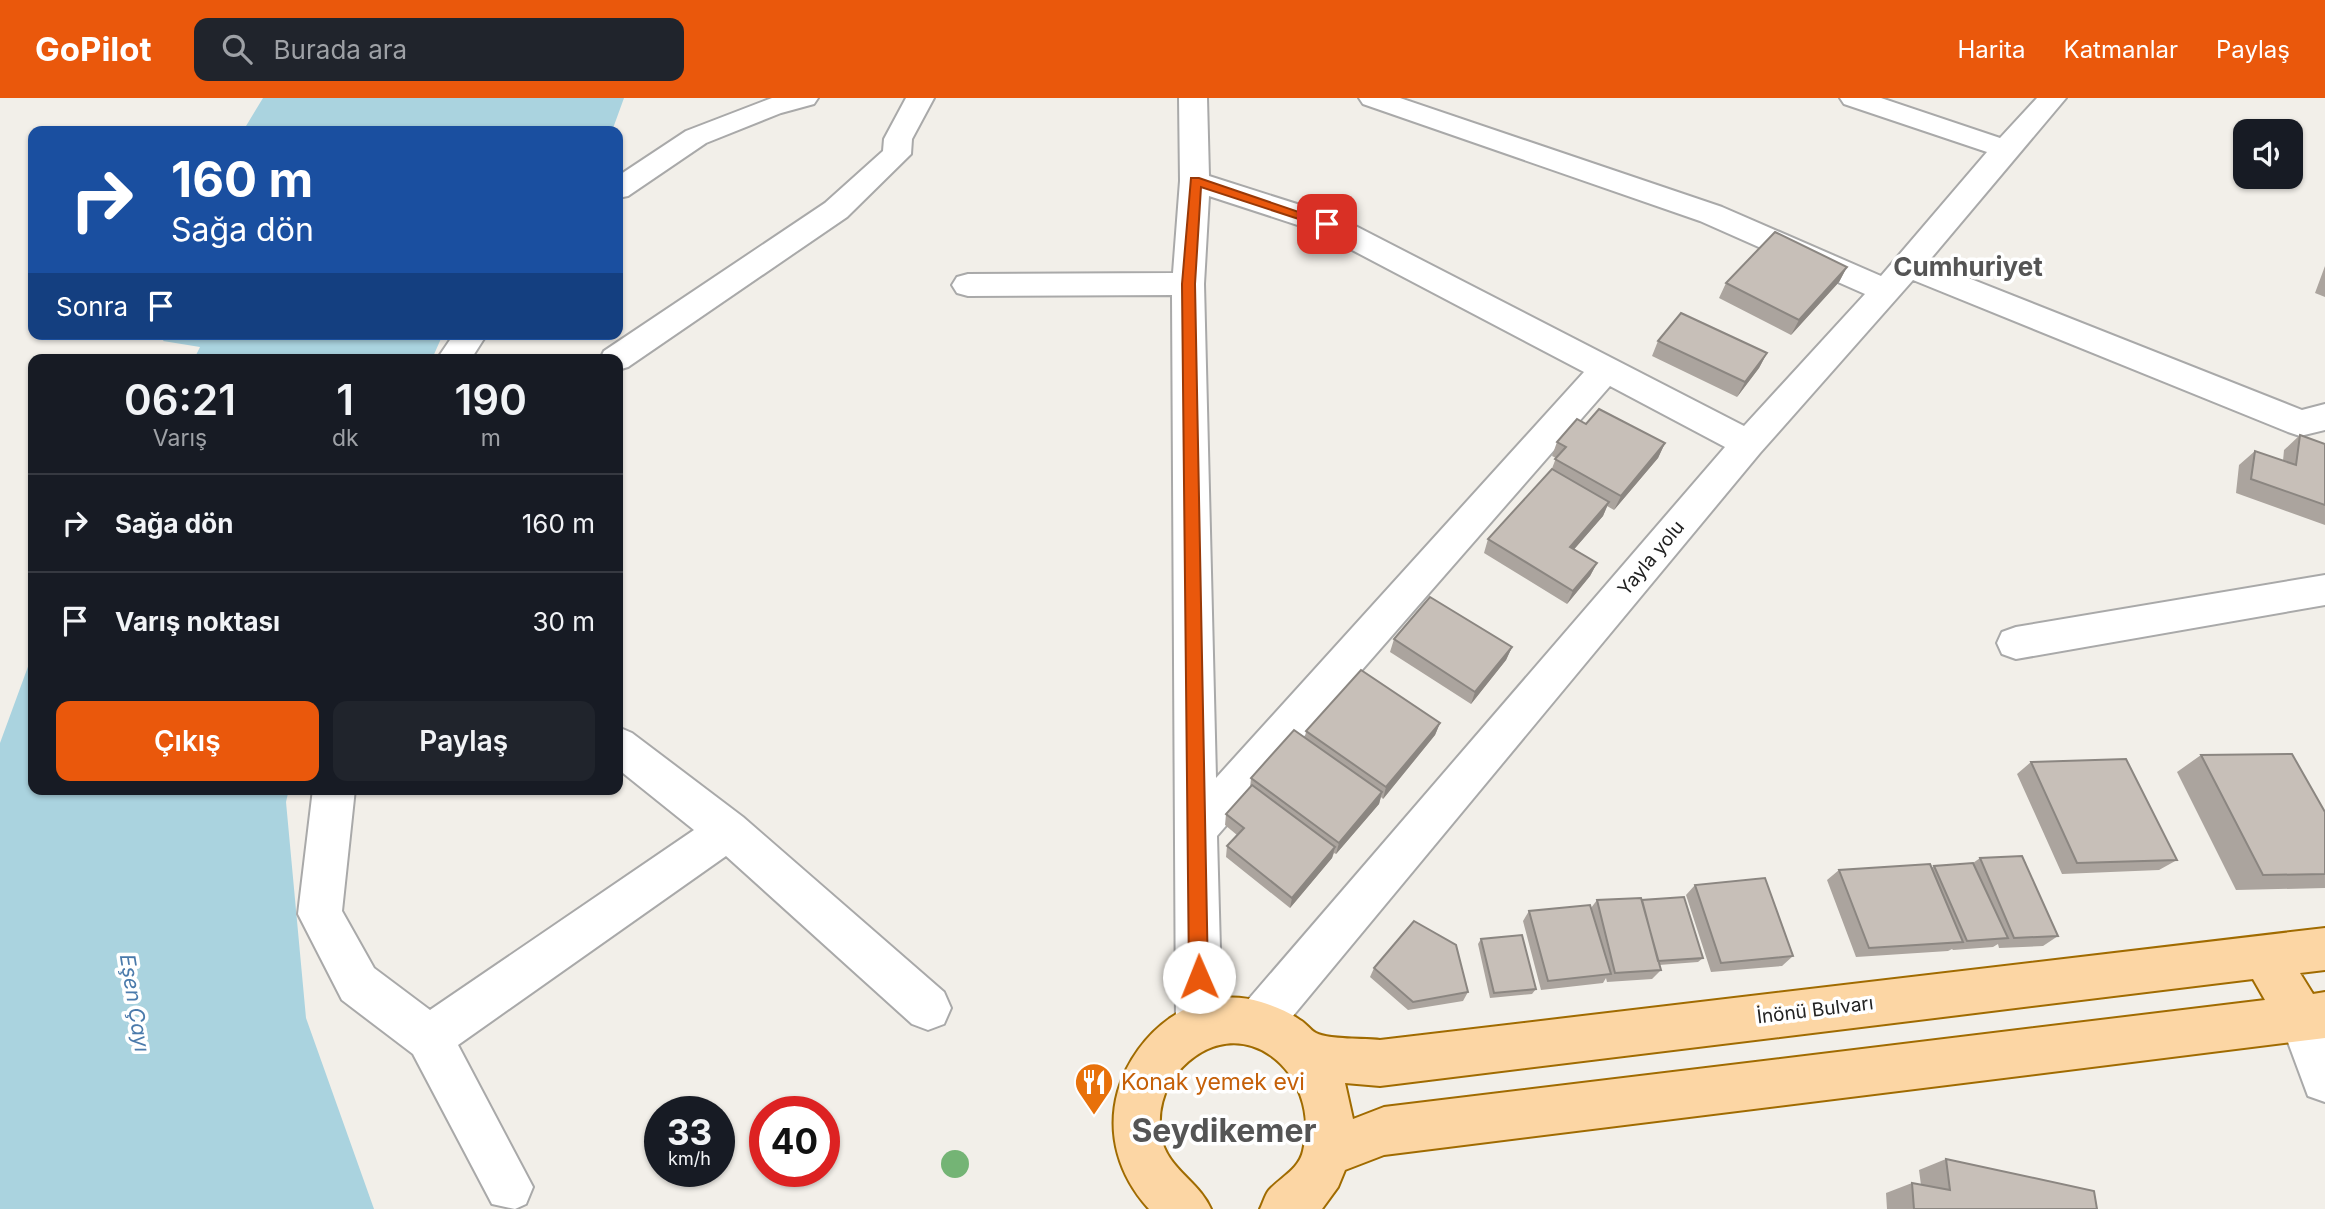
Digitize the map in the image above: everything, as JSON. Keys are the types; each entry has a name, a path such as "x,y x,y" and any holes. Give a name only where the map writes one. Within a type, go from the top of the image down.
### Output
{"main road":[{"name":"İnönü Bulvarı","path":"1306,1056 1380,1063 2325,949"},
{"path":"2264,956 2313,1017"},
{"path":"1326,1154 1384,1131 2313,1017"},
{"path":"1185,1209 1158,1185 1141,1153 1135,1118 1140,1087 1153,1060 1174,1040 1199,1026 1227,1020 1257,1024 1284,1036 1306,1056 1324,1086 1331,1120 1326,1154 1311,1186 1285,1209"}],"street":[{"path":"623,186 696,137 771,107 804,98"},
{"path":"623,354 836,210 897,154 898,139 920,98"},
{"path":"1193,98 1195,181 1188,284 1199,1026"},
{"path":"1373,98 1897,278 2300,423 2325,417"},
{"path":"1854,98 2005,149"},
{"name":"Yayla yolu","path":"1257,1024 1748,444 1897,278 2005,149 2052,98"},
{"path":"1195,181 1327,224 1748,444"},
{"path":"968,285 1188,284"},
{"path":"1197,829 1605,370"},
{"path":"2016,643 2325,590"},
{"path":"623,749 727,831 928,1008"},
{"path":"333,795 320,914 358,984 429,1038 509,1187"},
{"path":"429,1038 727,831"},
{"path":"2313,1017 2325,1079"}],"water":[{"path":"263,98 624,98 614,126 246,126"},
{"path":"440,340 434,354 196,354 200,347 163,341"},
{"name":"Eşen Çayı","path":"28,667 28,795 288,795 286,802 306,1018 374,1209 0,1209 0,743"}],"building":[{"path":"1775,232 1847,267 1799,320 1726,283"},
{"path":"1681,313 1767,353 1745,382 1658,341"},
{"path":"1599,409 1665,443 1621,496 1555,459 1566,447 1557,442 1577,419 1586,424"},
{"path":"2300,435 2325,444 2325,505 2251,479 2255,451 2296,465"},
{"path":"1552,469 1609,502 1570,547 1597,563 1573,591 1488,539"},
{"path":"1430,597 1512,647 1475,692 1394,639"},
{"path":"1361,670 1440,723 1386,787 1306,731"},
{"path":"1294,730 1382,792 1339,843 1251,778"},
{"path":"2292,754 2325,812 2325,874 2263,875 2201,755"},
{"path":"2126,759 2177,860 2077,863 2031,762"},
{"path":"1252,785 1335,847 1292,898 1227,846 1244,828 1226,814"},
{"path":"2022,856 2058,936 2014,938 1980,858"},
{"path":"1973,863 2008,938 1967,941 1934,866"},
{"path":"1930,864 1963,942 1869,948 1839,870"},
{"path":"1765,878 1793,956 1721,963 1695,885"},
{"path":"1684,897 1703,958 1658,961 1642,900"},
{"path":"1641,898 1661,970 1615,973 1597,900"},
{"path":"1590,905 1611,974 1548,981 1529,911"},
{"path":"1414,921 1456,945 1468,992 1413,1002 1374,968"},
{"path":"1522,935 1536,989 1494,993 1481,939"},
{"path":"1946,1159 2094,1191 2097,1209 1914,1209 1912,1183 1950,1190"}],"place":[{"name":"Konak yemek evi","path":"1094,1116"}],"district":[{"name":"Cumhuriyet","path":"1968,266"},
{"name":"Seydikemer","path":"1224,1130"}],"route":[{"path":"1199,977 1188,284 1195,181 1327,224"}]}
